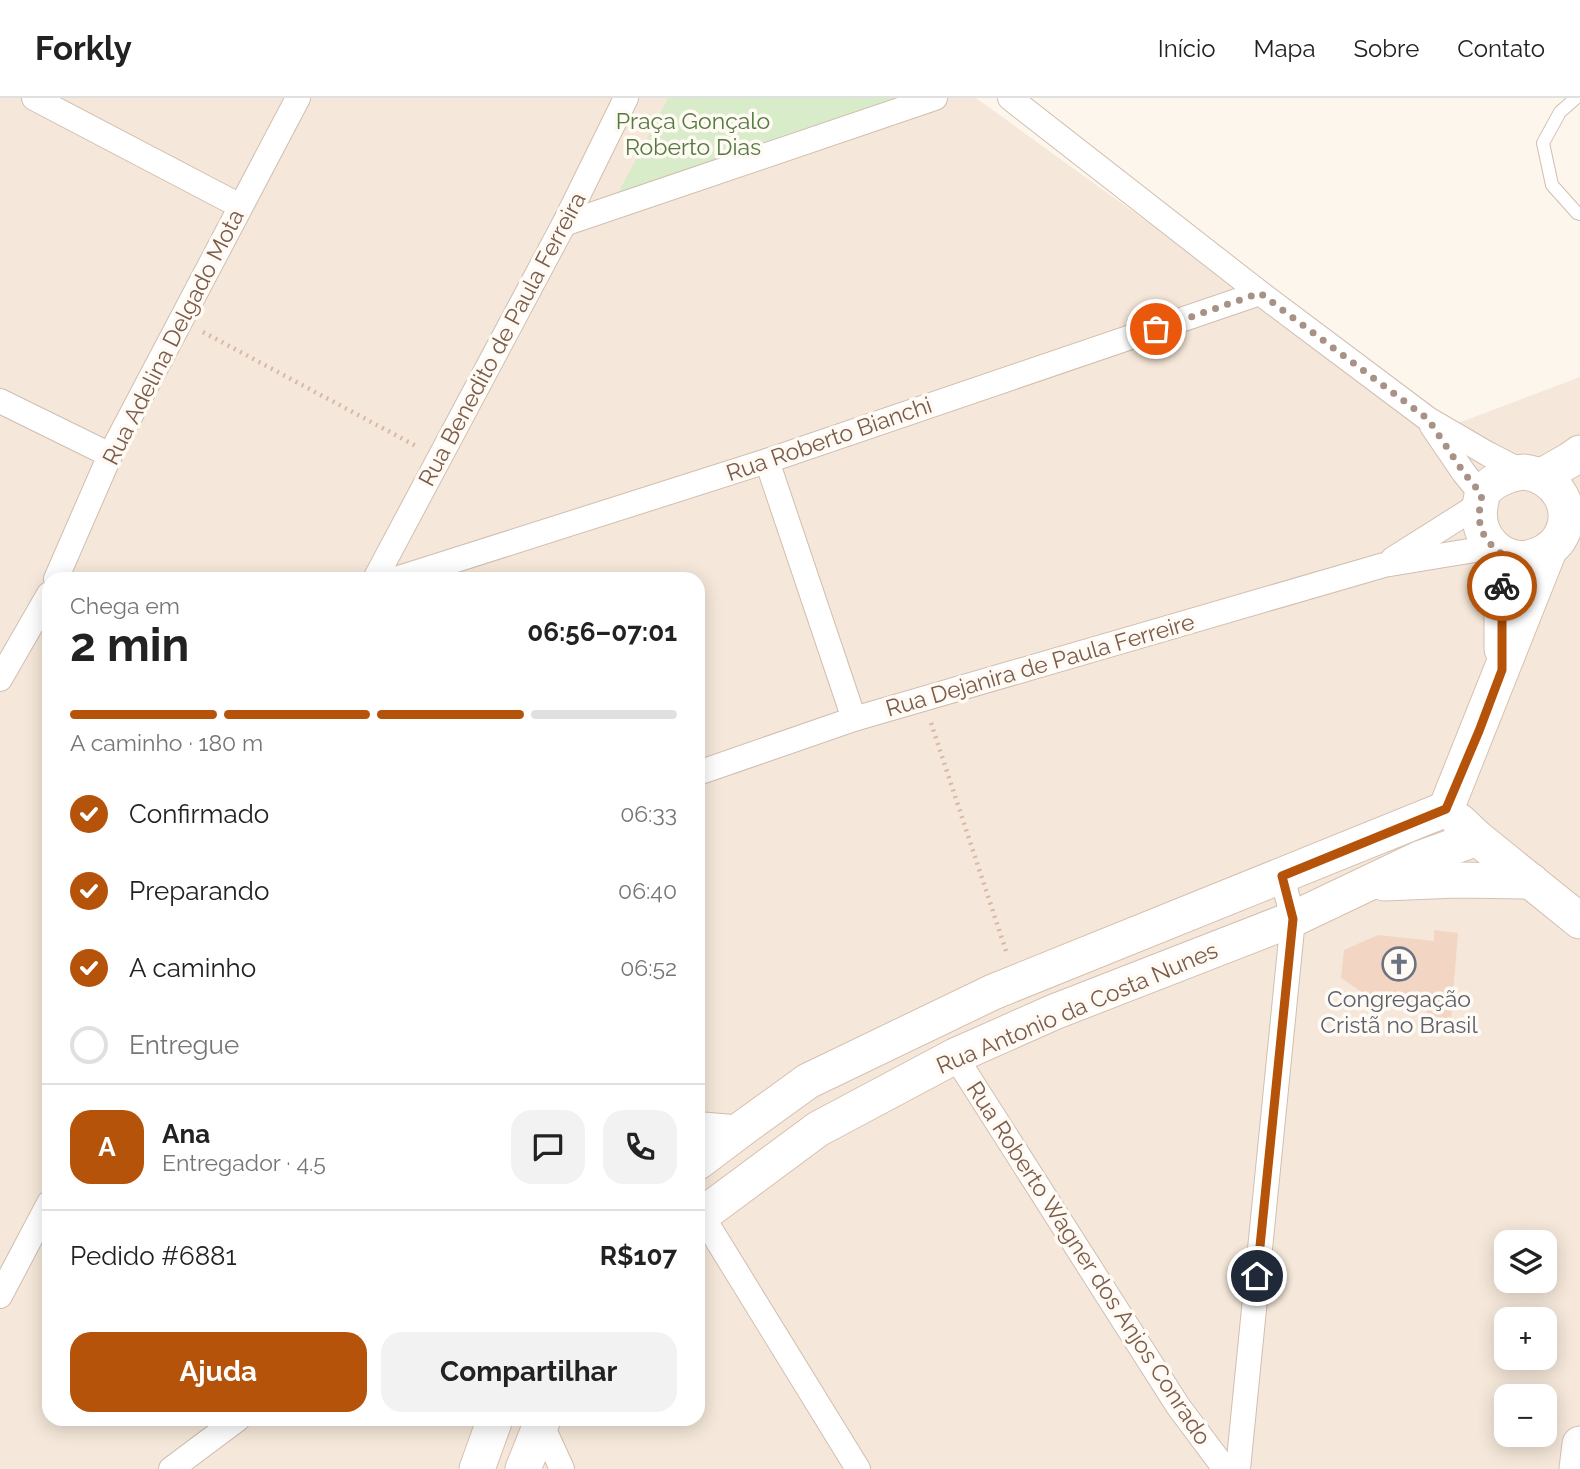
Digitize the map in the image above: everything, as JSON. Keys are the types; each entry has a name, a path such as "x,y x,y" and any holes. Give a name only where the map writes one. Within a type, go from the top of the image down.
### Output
{"main road":[{"path":"1563,539 1540,555 1527,558 1515,558 1498,550 1485,538 1480,527 1481,499 1496,481 1509,474 1532,474 1570,460 1580,453"},
{"path":"1532,474 1551,483 1559,492 1566,515 1563,539 1502,670 1446,809 1477,838 1580,920"},
{"path":"1498,550 1502,670"},
{"name":"Rua Antonio da Costa Nunes","path":"705,1157 808,1081 993,992 1446,809"},
{"name":"Rua Antonio da Costa Nunes","path":"705,1212 818,1129 955,1056 1054,1012 1293,919 1419,859 1477,838"},
{"path":"1370,883 1531,881"},
{"path":"477,1469 492,1426"},
{"path":"523,1469 540,1426"},
{"path":"1577,1469 1580,1444"}],"street":[{"path":"34,98 240,206"},
{"name":"Rua Adelina Delgado Mota","path":"59,572 110,455 298,98"},
{"name":"Rua Benedito de Paula Ferreira","path":"379,572 564,224 626,98"},
{"path":"564,224 935,98"},
{"path":"1010,98 1260,293 1428,419 1488,454 1532,474"},
{"name":"Rua Roberto Bianchi","path":"418,572 767,461 1260,293"},
{"path":"0,401 110,455"},
{"path":"1428,419 1481,499"},
{"path":"767,461 854,719"},
{"name":"Rua Dejanira de Paula Ferreire","path":"1384,565 1481,499"},
{"name":"Rua Dejanira de Paula Ferreire","path":"705,771 854,719 1384,565 1498,550"},
{"name":"Rua Adelina Delgado Mota","path":"0,679 42,608"},
{"path":"1238,1469 1293,919 1282,876"},
{"name":"Rua Roberto Wagner dos Anjos Conrado","path":"955,1056 1178,1406 1225,1469"},
{"path":"705,1125 743,1128"},
{"path":"0,1296 42,1219"},
{"path":"705,1224 858,1469"},
{"path":"171,1469 229,1426"},
{"path":"544,1426 562,1469"}],"lane":[{"path":"1576,98 1560,112 1543,143 1552,185 1580,214"}],"path":[{"path":"181,320 439,458"},
{"path":"923,699 1017,983"}],"shaded area":[{"path":"0,98 976,98 1437,431 1580,377 1580,1469 0,1469"}],"green space":[{"name":"Praça Gonçalo Roberto Dias","path":"668,98 929,98 616,197"}],"building":[{"name":"Congregação Cristã no Brasil","path":"1434,930 1458,933 1451,1019 1427,1016 1428,1005 1372,999 1341,978 1344,950 1378,935 1434,941"}],"way so far":[{"path":"1156,329 1260,293 1428,419 1482,495 1480,527 1485,538 1502,554 1502,586"}],"place":[{"name":"Congregação Cristã no Brasil","path":"1399,964"}],"route":[{"path":"1257,1276 1293,919 1282,876 1446,809 1502,670 1502,586"}]}
